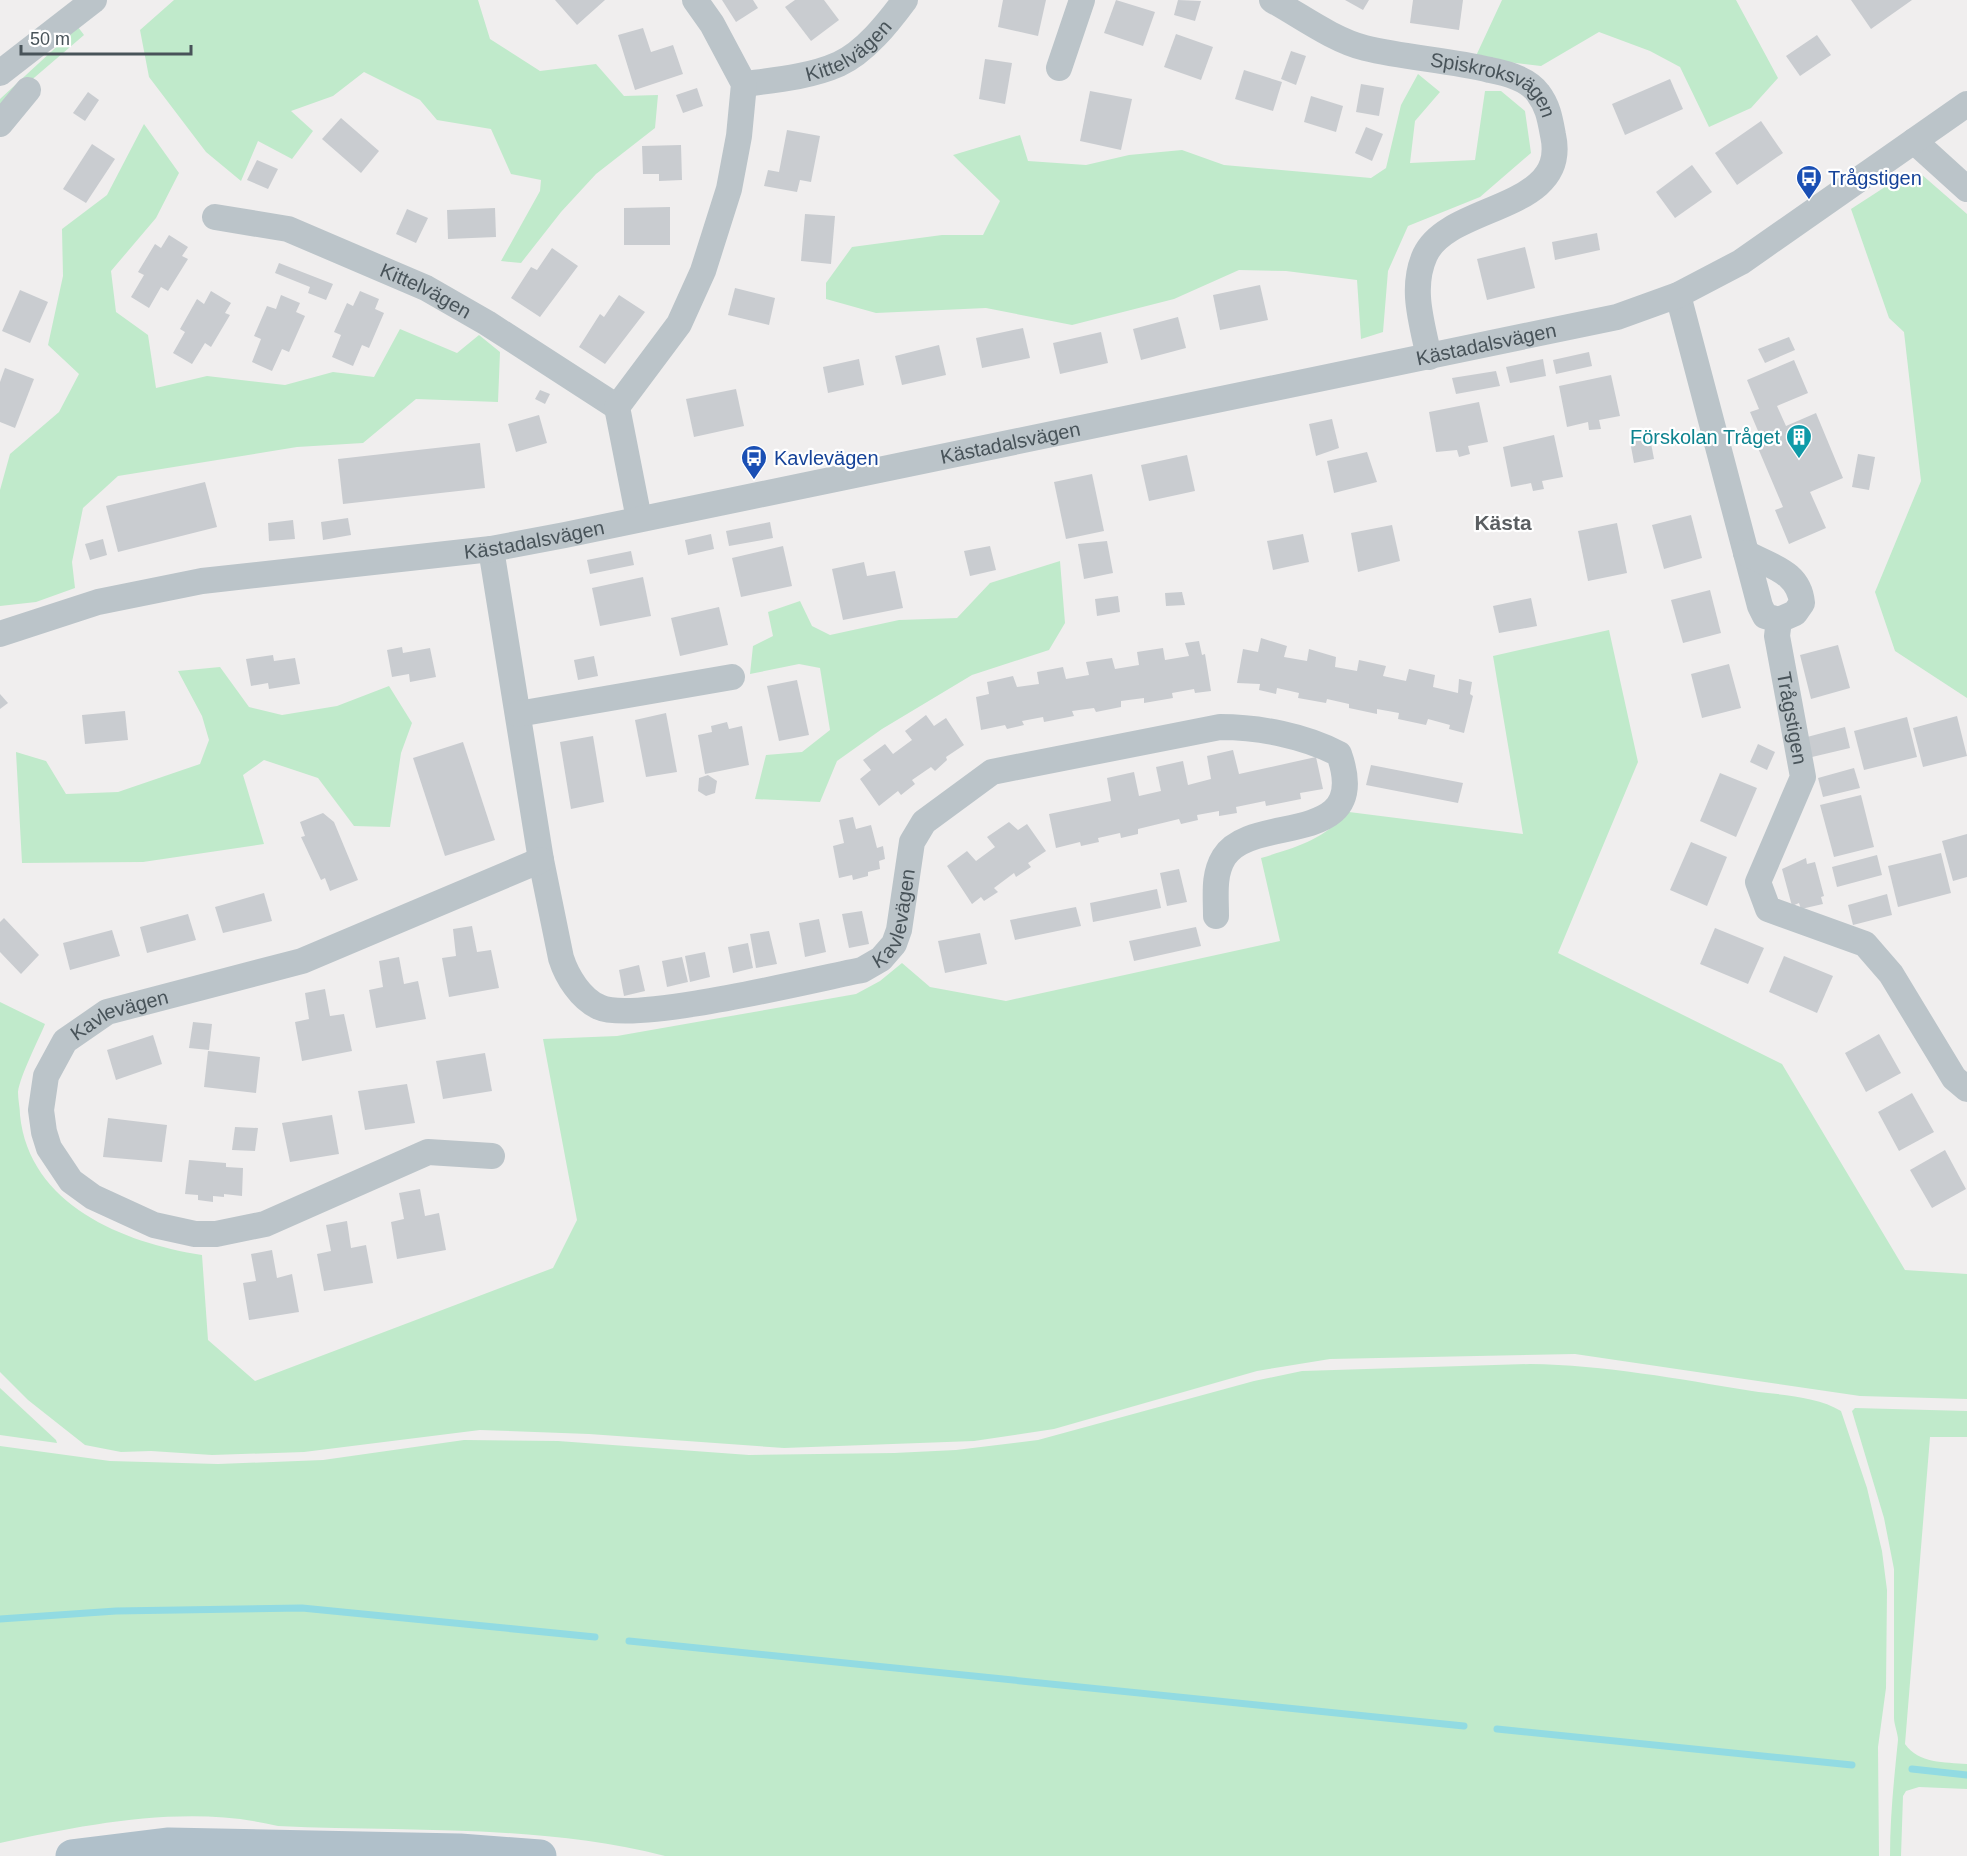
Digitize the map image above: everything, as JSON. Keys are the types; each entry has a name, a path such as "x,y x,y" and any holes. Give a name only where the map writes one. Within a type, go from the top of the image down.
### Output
{"main road":[{"path":"72,1856 168,1844 358,1848 540,1856"},
{"path":"277,1856 358,1848"}],"street":[{"path":"0,73 94,0"},
{"path":"639,519 617,407 679,324 703,271 729,189 739,136 744,84 712,24 695,0"},
{"name":"Kittelvägen","path":"744,84 806,74 840,64 867,44 905,0"},
{"path":"1059,68 1082,0"},
{"name":"Spiskroksvägen","path":"1272,0 1363,47 1509,75 1536,90 1547,107 1556,146 1550,168 1536,186 1514,201 1456,224 1439,234 1426,254 1419,274 1417,300 1429,357"},
{"path":"0,124 28,90"},
{"name":"Kästadalsvägen","path":"0,634 98,602 202,581 491,549 1617,317 1678,295 1741,262 1967,104"},
{"path":"1914,141 1967,189"},
{"name":"Kittelvägen","path":"215,218 288,229 426,288 487,323 617,407"},
{"path":"1678,295 1746,553 1760,606 1765,616 1779,620 1795,613 1802,603 1801,590 1793,577 1746,553"},
{"name":"Kavlevägen","path":"491,549 541,860 565,971 579,992 600,1008 630,1012 694,1003 862,970 881,959 894,944 899,930 912,842 924,822 992,772 1220,727 1242,727 1320,744 1339,754 1344,769 1343,787 1340,800 1325,817 1318,822 1254,836 1234,846 1224,857 1215,877 1216,916"},
{"name":"Trågstigen","path":"1779,620 1777,636 1803,777 1758,882 1761,895 1768,909 1865,944 1891,974 1954,1078 1967,1089"},
{"path":"518,714 732,677"},
{"name":"Kavlevägen","path":"492,1156 428,1152 266,1224 239,1231 195,1234 154,1225 93,1197 71,1180 58,1164 44,1132 43,1092 50,1067 65,1041 107,1012 302,961 541,860"}],"green space":[{"path":"174,0 478,0 490,39 540,71 596,64 624,96 658,95 655,128 596,174 561,212 521,263 501,261 540,191 541,180 511,174 491,129 437,120 420,100 364,72 333,96 291,111 313,131 292,159 258,141 241,181 206,152 149,77 140,30"},
{"path":"1502,0 1736,0 1778,78 1751,108 1709,127 1680,67 1650,51 1599,32 1541,66 1475,58"},
{"path":"78,27 84,35 28,83 0,113 0,99"},
{"path":"1418,74 1440,92 1415,121 1410,163 1475,160 1485,91 1501,91 1525,111 1531,153 1480,197 1408,226 1388,271 1383,332 1361,339 1357,280 1286,271 1239,270 1174,299 1072,325 986,308 876,313 826,299 826,283 852,247 942,235 983,235 1000,201 953,155 1020,135 1028,161 1086,165 1129,155 1182,150 1224,165 1371,178 1386,168 1401,105"},
{"path":"144,124 179,173 156,218 111,271 116,312 148,335 156,388 207,376 285,385 333,372 374,377 400,329 457,353 479,335 500,352 498,402 416,399 363,443 297,447 118,476 83,508 72,562 75,588 36,602 0,606 0,490 10,454 59,412 79,374 48,345 63,276 62,229 107,195"},
{"path":"1921,174 1967,214 1967,698 1895,651 1875,592 1921,481 1904,332 1889,318 1851,209 1902,176"},
{"path":"1060,561 1065,623 1049,650 972,675 882,729 837,761 820,802 755,799 766,755 802,752 830,730 820,668 799,664 750,674 753,646 773,636 768,612 800,601 812,626 830,635 899,620 957,618 990,583"},
{"path":"1609,630 1638,762 1558,953 1782,1064 1905,1270 1967,1274 1967,1399 1860,1396 1575,1354 1330,1359 1257,1371 1054,1429 974,1441 784,1448 589,1434 480,1430 304,1452 212,1455 151,1451 121,1452 85,1445 28,1400 0,1372 0,1002 45,1024 18,1092 20,1115 27,1146 41,1173 61,1196 85,1214 113,1229 142,1241 202,1255 208,1340 255,1381 553,1268 577,1220 543,1039 617,1036 856,994 880,981 902,963 930,987 1006,1001 1280,941 1261,858 1319,836 1349,812 1523,834 1493,656"},
{"path":"220,667 249,707 282,715 337,706 389,686 412,723 401,753 390,827 354,826 318,778 264,760 243,775 264,844 143,862 22,863 16,752 46,761 66,794 118,792 200,764 209,740 202,716 178,671"},
{"path":"1530,1364 1614,1370 1669,1377 1798,1397 1821,1402 1841,1411 1867,1488 1882,1551 1887,1590 1886,1688 1878,1747 1879,1856 665,1856 617,1846 521,1834 278,1826 209,1817 174,1817 103,1823 0,1843 0,1446 110,1461 218,1464 323,1460 464,1440 558,1441 749,1455 956,1450 1038,1440 1254,1381 1302,1371"},
{"path":"0,1388 56,1440 57,1443 0,1435"},
{"path":"1855,1408 1967,1411 1967,1437 1930,1437 1905,1744 1911,1751 1925,1759 1967,1764 1967,1789 1919,1787 1906,1791 1903,1796 1901,1856 1890,1856 1891,1812 1898,1740 1894,1718 1894,1569 1884,1518 1852,1411"}],"building":[{"path":"555,0 605,0 577,25"},
{"path":"722,0 753,0 758,8 736,22"},
{"path":"795,0 824,0 839,20 811,41 785,7"},
{"path":"1003,0 1046,0 1038,36 998,27"},
{"path":"1116,0 1155,12 1143,46 1104,33"},
{"path":"1178,0 1201,1 1195,21 1174,15"},
{"path":"1345,0 1369,0 1363,10"},
{"path":"1413,0 1463,0 1459,30 1410,23"},
{"path":"1851,0 1912,0 1871,29"},
{"path":"643,28 651,52 673,45 683,74 635,90 618,35"},
{"path":"1176,34 1213,47 1201,80 1164,67"},
{"path":"1817,35 1831,55 1800,76 1786,56"},
{"path":"1291,51 1306,56 1296,85 1281,79"},
{"path":"985,59 1012,63 1005,104 979,99"},
{"path":"1244,70 1282,82 1273,111 1235,99"},
{"path":"1670,79 1683,109 1625,135 1612,104"},
{"path":"1361,84 1384,88 1379,116 1356,112"},
{"path":"697,88 703,106 683,113 676,95"},
{"path":"1090,91 1132,99 1121,150 1080,141"},
{"path":"88,92 99,100 85,121 73,113"},
{"path":"1311,96 1343,106 1336,132 1304,122"},
{"path":"341,118 379,151 361,173 322,139"},
{"path":"1761,121 1783,153 1737,185 1715,153"},
{"path":"1366,127 1383,134 1372,161 1355,153"},
{"path":"787,130 820,136 811,182 800,180 797,192 764,186 768,170 779,172"},
{"path":"92,144 115,159 86,203 63,189"},
{"path":"681,145 682,180 659,181 659,174 643,174 642,146"},
{"path":"257,160 278,169 268,189 247,180"},
{"path":"1692,165 1712,192 1675,218 1656,192"},
{"path":"670,207 670,245 624,245 624,208"},
{"path":"495,208 496,237 448,239 447,210"},
{"path":"407,209 428,218 416,243 396,234"},
{"path":"805,214 835,216 831,264 801,261"},
{"path":"1597,233 1600,250 1555,260 1552,242"},
{"path":"169,235 188,247 182,256 188,259 168,291 161,287 149,308 131,297 144,275 138,272 155,244 161,248"},
{"path":"1525,247 1535,288 1487,300 1477,259"},
{"path":"552,248 578,266 540,317 511,298 531,267 537,270"},
{"path":"279,263 333,284 326,300 308,293 310,287 275,273"},
{"path":"1260,285 1268,320 1220,330 1213,295"},
{"path":"735,288 775,298 769,325 728,315"},
{"path":"20,290 48,302 30,343 2,331"},
{"path":"211,291 231,303 225,313 230,315 211,347 205,343 192,364 173,353 185,332 180,329 197,299 204,304"},
{"path":"360,291 379,299 375,309 384,313 369,348 362,345 353,366 332,357 341,335 334,332 347,303 353,306"},
{"path":"281,295 300,303 296,312 305,316 289,352 282,349 272,371 252,362 261,339 254,336 267,306 276,309"},
{"path":"619,295 645,312 605,364 579,347 600,314 604,317"},
{"path":"1178,317 1186,348 1141,360 1133,329"},
{"path":"1023,328 1030,358 982,368 976,338"},
{"path":"1101,332 1108,363 1060,374 1053,343"},
{"path":"1789,337 1795,350 1765,363 1758,349"},
{"path":"939,345 946,375 902,385 895,356"},
{"path":"1589,352 1592,366 1556,374 1553,360"},
{"path":"859,359 864,385 828,393 823,367"},
{"path":"1543,359 1546,376 1510,383 1506,367"},
{"name":"Förskolan Tråget","path":"1794,360 1808,393 1777,406 1786,426 1816,413 1843,478 1810,492 1826,528 1789,544 1775,510 1783,507 1755,441 1761,438 1750,412 1759,409 1747,380"},
{"path":"5,368 34,379 15,428 0,422 0,382"},
{"path":"1496,371 1500,386 1456,394 1452,378"},
{"path":"1611,375 1620,416 1599,420 1601,429 1589,430 1588,422 1567,427 1559,386"},
{"path":"736,389 744,426 694,437 686,399"},
{"path":"540,390 550,394 545,404 535,399"},
{"path":"1479,402 1488,442 1468,446 1470,454 1459,457 1457,450 1436,452 1429,412"},
{"path":"539,415 547,443 516,452 508,424"},
{"path":"1332,419 1339,448 1316,456 1309,424"},
{"path":"1554,435 1563,477 1542,481 1544,489 1533,491 1531,483 1511,487 1503,447"},
{"path":"1650,438 1654,459 1634,463 1630,441"},
{"path":"480,443 485,488 343,504 338,459"},
{"path":"1367,452 1377,482 1334,493 1327,461"},
{"path":"1858,454 1875,457 1869,490 1852,487"},
{"path":"1187,455 1195,491 1149,501 1141,465"},
{"path":"1092,474 1104,531 1066,539 1054,482"},
{"path":"205,482 217,527 118,552 106,506"},
{"path":"1691,515 1702,558 1664,569 1652,525"},
{"path":"348,518 351,535 323,540 321,522"},
{"path":"293,520 295,539 269,541 268,523"},
{"path":"770,522 773,538 729,546 726,531"},
{"path":"1617,523 1627,573 1588,581 1578,531"},
{"path":"1392,525 1400,561 1358,572 1351,533"},
{"path":"711,534 714,549 688,555 685,540"},
{"path":"1303,534 1309,562 1273,570 1267,541"},
{"path":"103,539 107,555 90,560 85,544"},
{"path":"1107,541 1113,573 1084,579 1078,544"},
{"path":"783,546 792,586 741,597 732,558"},
{"path":"990,546 996,570 970,576 964,551"},
{"path":"631,551 634,565 590,574 587,560"},
{"path":"864,562 867,576 895,571 903,608 843,620 832,569"},
{"path":"643,577 651,616 600,626 592,588"},
{"path":"1710,590 1721,633 1683,643 1671,600"},
{"path":"1182,592 1185,605 1166,606 1165,593"},
{"path":"1118,596 1120,612 1097,616 1095,599"},
{"path":"1531,598 1537,626 1499,633 1493,606"},
{"path":"719,607 728,645 680,656 671,618"},
{"path":"1261,638 1287,646 1284,657 1307,661 1309,649 1336,657 1335,667 1357,671 1359,660 1386,666 1383,676 1406,681 1409,669 1435,675 1433,687 1458,693 1459,679 1472,682 1470,694 1473,696 1464,733 1449,729 1450,725 1428,719 1426,725 1398,719 1399,713 1377,709 1377,714 1349,708 1349,704 1327,699 1326,703 1298,698 1299,693 1277,688 1276,694 1259,690 1260,684 1237,683 1243,649 1258,652"},
{"path":"1199,641 1202,655 1205,654 1211,691 1195,693 1194,689 1172,693 1173,698 1144,703 1144,698 1121,701 1121,707 1096,712 1094,708 1072,711 1074,716 1044,722 1043,717 1022,721 1024,725 1007,729 1005,725 981,730 976,697 989,694 987,682 1013,676 1017,687 1039,684 1037,672 1063,667 1066,679 1089,675 1086,662 1112,658 1115,669 1139,665 1137,652 1163,648 1165,660 1189,656 1185,643"},
{"path":"1838,645 1850,688 1811,699 1800,655"},
{"path":"402,647 403,653 430,648 436,677 410,682 409,674 392,677 387,650"},
{"path":"273,655 274,661 295,658 300,684 269,689 268,683 251,686 246,659"},
{"path":"594,656 598,676 578,680 574,660"},
{"path":"1729,664 1741,708 1702,718 1691,674"},
{"path":"797,680 809,735 779,741 767,686"},
{"path":"0,694 8,703 0,709"},
{"path":"125,711 128,740 85,744 82,715"},
{"path":"666,713 677,772 646,777 635,720"},
{"path":"926,715 934,726 946,718 964,745 946,757 947,760 935,771 931,767 912,780 915,784 901,795 898,791 879,806 860,779 871,770 863,760 885,744 893,754 912,740 905,731"},
{"path":"1957,716 1967,756 1923,767 1913,728"},
{"path":"1907,717 1917,757 1864,770 1854,731"},
{"path":"727,722 729,729 742,726 749,765 705,774 698,735 712,732 711,726"},
{"path":"1845,727 1850,748 1812,757 1807,737"},
{"path":"593,736 604,802 571,809 560,742"},
{"path":"463,742 495,840 445,856 413,758"},
{"path":"1758,744 1775,752 1767,770 1750,762"},
{"path":"1233,750 1239,774 1316,757 1323,789 1300,793 1301,799 1266,806 1265,801 1236,807 1237,813 1219,816 1219,811 1197,815 1198,820 1181,824 1179,819 1138,829 1138,834 1121,838 1120,833 1098,838 1099,842 1081,846 1080,842 1056,848 1049,814 1111,801 1107,778 1134,772 1139,796 1161,791 1156,767 1183,761 1188,785 1211,779 1207,756"},
{"path":"1371,765 1463,783 1458,803 1366,785"},
{"path":"1854,768 1860,788 1823,797 1818,778"},
{"path":"1720,773 1757,788 1736,837 1700,821"},
{"path":"708,775 717,781 715,793 706,796 698,791 699,778"},
{"path":"1861,795 1874,847 1834,857 1820,805"},
{"path":"323,813 334,822 358,880 330,891 325,878 321,880 301,837 305,836 300,822"},
{"path":"853,817 856,829 871,825 877,848 883,846 885,859 879,861 880,869 868,872 868,876 853,880 852,875 839,878 833,846 844,843 839,820"},
{"path":"1009,822 1018,830 1027,824 1046,851 1028,863 1031,867 1016,877 1014,873 994,888 998,892 984,901 981,897 972,904 947,866 967,851 976,861 995,847 987,837"},
{"path":"1967,834 1967,877 1953,881 1942,841"},
{"path":"1691,842 1727,857 1707,906 1670,890"},
{"path":"1941,853 1951,893 1898,907 1888,866"},
{"path":"1877,855 1882,875 1837,887 1832,867"},
{"path":"1806,858 1807,864 1815,862 1824,896 1821,897 1823,904 1801,909 1799,903 1792,906 1782,869"},
{"path":"1179,869 1187,902 1167,906 1160,873"},
{"path":"1157,889 1161,908 1093,922 1090,903"},
{"path":"264,893 272,921 223,933 215,907"},
{"path":"1887,894 1892,915 1853,925 1848,905"},
{"path":"1076,907 1081,926 1015,940 1010,920"},
{"path":"862,911 869,944 849,948 842,914"},
{"path":"188,914 196,940 147,953 140,927"},
{"path":"4,918 39,955 21,974 0,952 0,922"},
{"path":"819,919 826,952 805,957 799,923"},
{"path":"472,926 477,952 491,950 499,988 449,997 442,958 456,956 453,929"},
{"path":"1196,927 1201,946 1134,961 1129,941"},
{"path":"1715,928 1764,948 1748,984 1700,964"},
{"path":"112,930 120,956 70,970 63,943"},
{"path":"769,931 777,964 756,968 750,934"},
{"path":"980,933 987,964 945,973 938,941"},
{"path":"748,943 753,968 733,973 728,947"},
{"path":"705,952 710,977 690,982 685,956"},
{"path":"1784,956 1833,976 1817,1013 1769,992"},
{"path":"399,957 404,984 418,981 426,1019 376,1028 369,990 383,987 379,961"},
{"path":"682,957 688,982 667,987 662,961"},
{"path":"639,965 645,991 624,996 619,970"},
{"path":"325,989 330,1016 344,1014 352,1051 302,1061 295,1022 309,1019 305,993"},
{"path":"193,1022 212,1024 209,1050 189,1048"},
{"path":"1879,1034 1901,1073 1866,1092 1845,1053"},
{"path":"153,1035 162,1064 116,1080 107,1050"},
{"path":"208,1051 260,1057 256,1093 204,1087"},
{"path":"485,1053 492,1091 443,1099 436,1061"},
{"path":"407,1084 415,1123 365,1130 358,1091"},
{"path":"1912,1093 1934,1132 1899,1151 1878,1112"},
{"path":"332,1115 339,1154 290,1162 282,1123"},
{"path":"108,1118 167,1125 162,1162 103,1157"},
{"path":"235,1127 258,1128 255,1151 232,1150"},
{"path":"1945,1150 1966,1189 1932,1208 1910,1170"},
{"path":"189,1160 226,1163 226,1167 243,1168 242,1196 224,1194 224,1197 213,1196 213,1202 198,1200 198,1195 185,1194"},
{"path":"420,1189 425,1216 439,1213 446,1250 397,1259 391,1222 404,1219 399,1193"},
{"path":"347,1221 351,1248 366,1245 373,1283 324,1291 317,1254 331,1251 326,1225"},
{"path":"272,1250 277,1278 292,1274 299,1312 249,1320 243,1283 256,1281 251,1254"}],"waterway":[{"path":"0,1619 116,1611 302,1608 595,1637"},
{"path":"629,1641 1464,1726"},
{"path":"1497,1729 1852,1765"},
{"path":"1912,1769 1967,1775"}],"place":[{"name":"Trågstigen","path":"1809,201"},
{"name":"Förskolan Tråget","path":"1799,460"},
{"name":"Kavlevägen","path":"754,481"}],"district":[{"name":"Kästa","path":"1503,523"}]}
